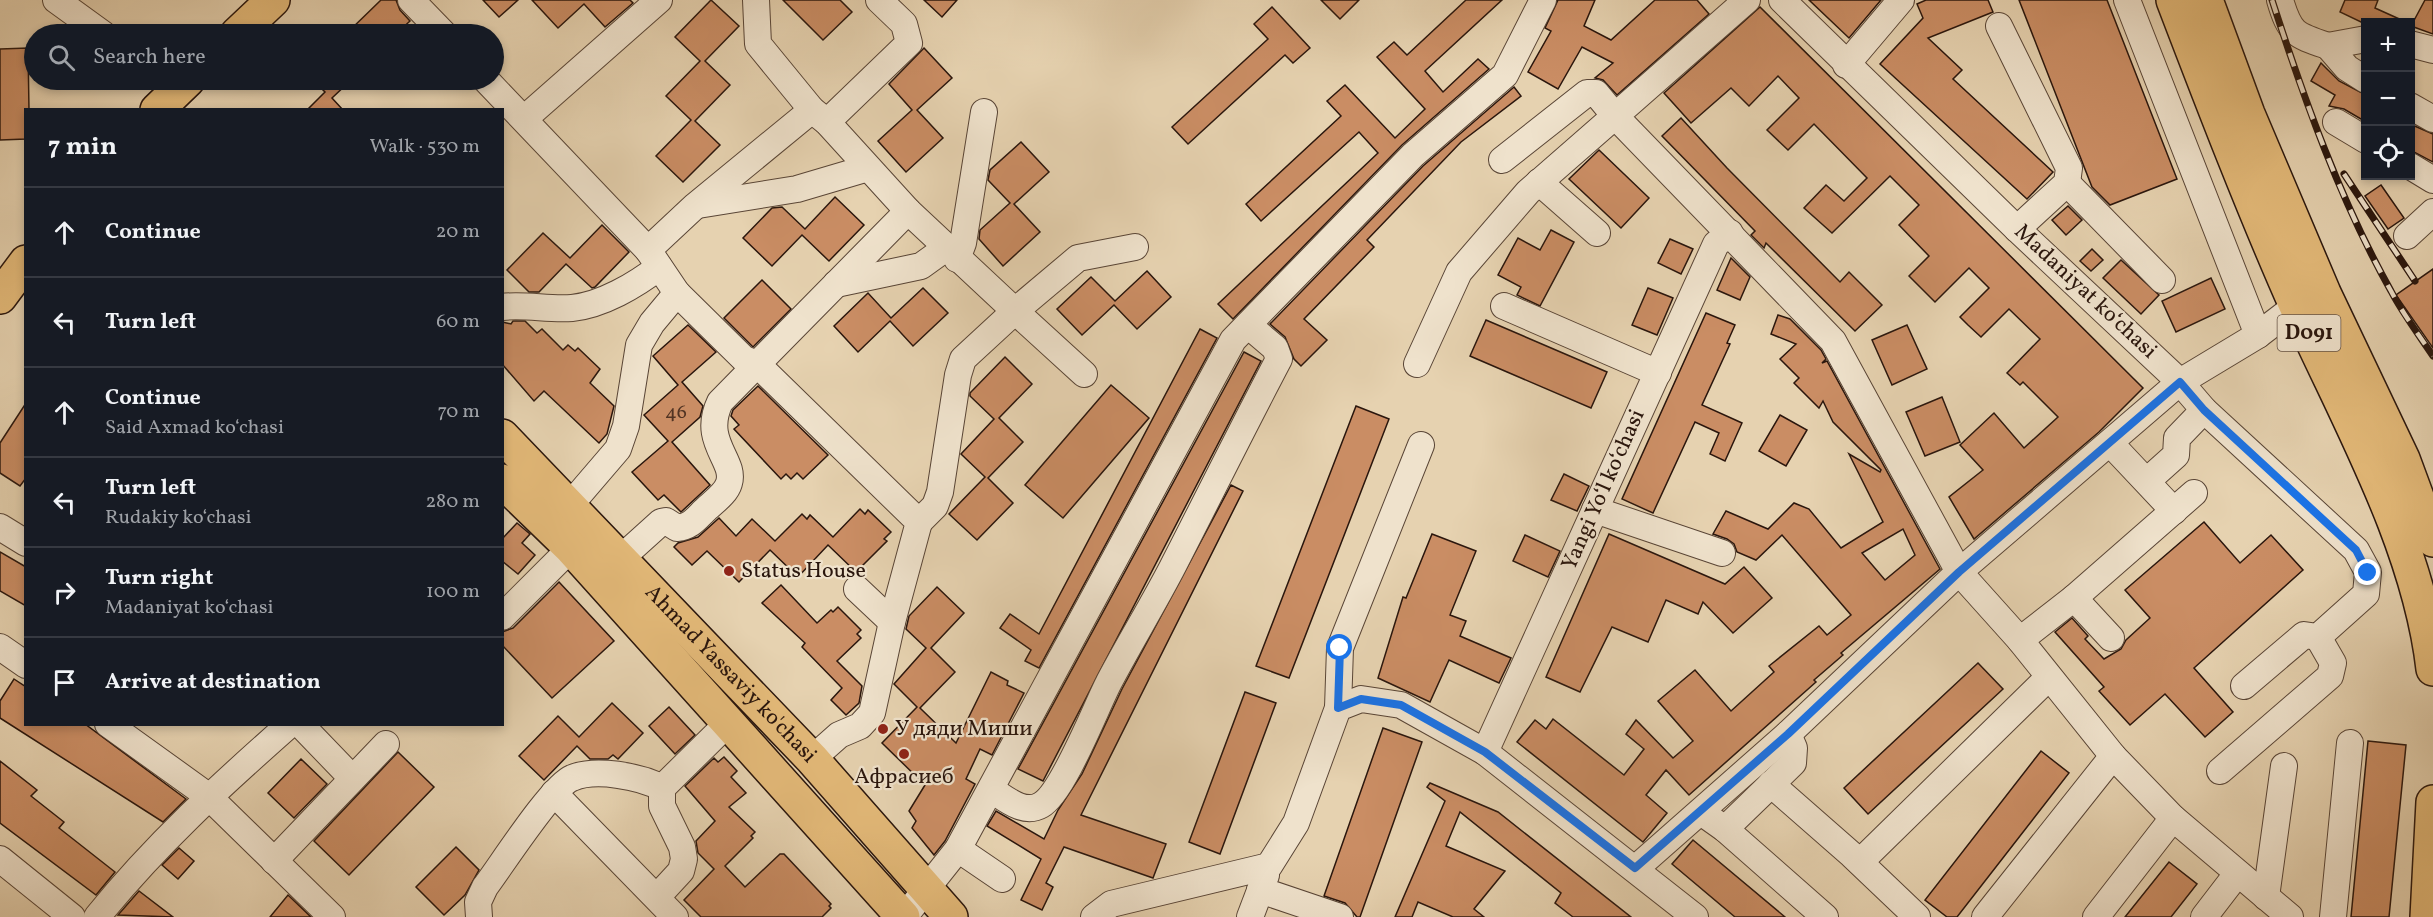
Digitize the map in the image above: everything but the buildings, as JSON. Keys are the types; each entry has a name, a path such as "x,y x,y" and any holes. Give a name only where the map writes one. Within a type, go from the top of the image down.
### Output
{"main road":[{"path":"248,24 273,0"},
{"name":"D091","path":"2173,0 2324,293 2403,459 2433,540"},
{"name":"D091","path":"2206,0 2236,119 2296,306 2377,480 2424,610 2433,669"},
{"path":"1,293 24,264"},
{"name":"Ahmad Yassaviy ko'chasi","path":"504,438 812,759 951,917"},
{"name":"Ahmad Yassaviy ko'chasi","path":"504,483 571,548 903,917"},
{"path":"2427,917 2433,801"}],"street":[{"path":"56,0 83,8 95,24"},
{"path":"411,0 434,24"},
{"path":"524,119 659,0"},
{"path":"756,0 758,44 820,116 908,211 1084,374"},
{"path":"504,307 573,308 604,299 645,278 654,259 695,206 820,116 909,43 904,24 879,0"},
{"path":"903,917 927,891 958,849 992,790 1233,340 1413,155 1505,75 1519,51 1542,0"},
{"path":"1417,364 1459,272 1539,182 1747,0"},
{"name":"Madaniyat koʻchasi","path":"1782,0 2017,229 2180,382 2204,410 2356,550 2368,573 2366,594 2318,637"},
{"path":"1846,64 1901,0"},
{"path":"2127,0 2258,335"},
{"path":"2280,0 2290,28 2309,40 2328,46 2361,40"},
{"path":"1999,26 2069,168 2067,183 2017,229"},
{"path":"2415,45 2433,50"},
{"path":"2328,46 2347,68 2361,77"},
{"path":"496,90 654,259 678,293 744,359 757,364 920,522"},
{"path":"1502,160 1587,93 1596,93 1615,116 1731,233 1833,341 1959,572 2020,640 2113,756 2173,818 2290,917"},
{"path":"2415,109 2433,119"},
{"path":"836,284 921,266 952,254 963,243 984,112"},
{"path":"2336,122 2361,137"},
{"path":"695,206 797,189 868,168"},
{"path":"2415,169 2433,180"},
{"path":"1539,182 1597,233"},
{"path":"2067,183 2162,280"},
{"path":"621,559 661,522 666,521 677,528 691,524 724,491 729,477 713,430 714,415 720,402 908,211"},
{"path":"2408,236 2433,212"},
{"name":"Yangi Yoʻl koʻchasi","path":"1485,752 1716,244 1731,233"},
{"path":"812,759 839,735 860,726 872,713 892,622 920,522 935,507 940,492 958,375 963,359 1078,258 1136,247"},
{"path":"570,505 618,449 626,426 639,345 652,323 678,293"},
{"path":"1504,306 1658,373"},
{"path":"1635,868 1788,734 1959,572 2180,382 2258,335 2296,306"},
{"path":"992,790 1021,808 1032,808 1043,804 1076,751 1108,683 1170,572 1279,359 1275,348 1248,325"},
{"path":"2147,481 2176,455 2177,438 2204,410"},
{"path":"2110,443 2174,511"},
{"path":"1250,917 1269,866 1296,823 1338,708 1340,648 1421,446"},
{"path":"2020,640 2074,598 2194,493"},
{"path":"1595,510 1722,553"},
{"path":"0,527 24,542"},
{"path":"504,614 571,548"},
{"path":"857,589 892,622"},
{"path":"2074,598 2111,638"},
{"path":"2220,771 2330,676 2333,663 2318,637 2304,635 2244,686"},
{"path":"0,647 24,664"},
{"path":"1860,862 2049,677"},
{"path":"1338,708 1361,699 1401,705 1485,752 1695,917"},
{"path":"657,897 681,871 684,859 682,847 662,806 662,788 729,722"},
{"path":"111,726 208,796 332,917"},
{"path":"98,917 132,874 208,796 288,726"},
{"path":"302,726 352,777"},
{"path":"1725,829 1793,763 1794,748 1788,734"},
{"path":"2333,917 2350,743"},
{"path":"274,861 386,744"},
{"path":"1985,917 2113,756"},
{"path":"2266,897 2284,766"},
{"path":"479,917 478,902 485,886 554,793 570,778 585,775 619,775 649,781 662,788"},
{"path":"1772,784 1860,862 1917,917"},
{"path":"554,793 675,917"},
{"path":"1701,812 1725,829 1826,917"},
{"path":"2096,917 2173,818"},
{"path":"958,849 1002,879"},
{"path":"0,859 72,917"},
{"path":"1094,917 1111,904 1269,866"},
{"path":"2204,917 2237,874"},
{"path":"1260,890 1340,917"}],"railway":[{"path":"2272,0 2310,112 2355,221 2396,300 2433,356"},
{"path":"2344,174 2415,281"}],"place":[{"name":"Status House","path":"729,571"},
{"name":"У дяди Миши","path":"883,729"},
{"name":"Афрасиеб","path":"904,754"}],"route":[{"path":"1340,648 1337,676 1338,708 1361,699 1401,705 1485,752 1635,868 1788,734 1959,572 2180,382 2204,410 2356,550 2368,573"}]}
